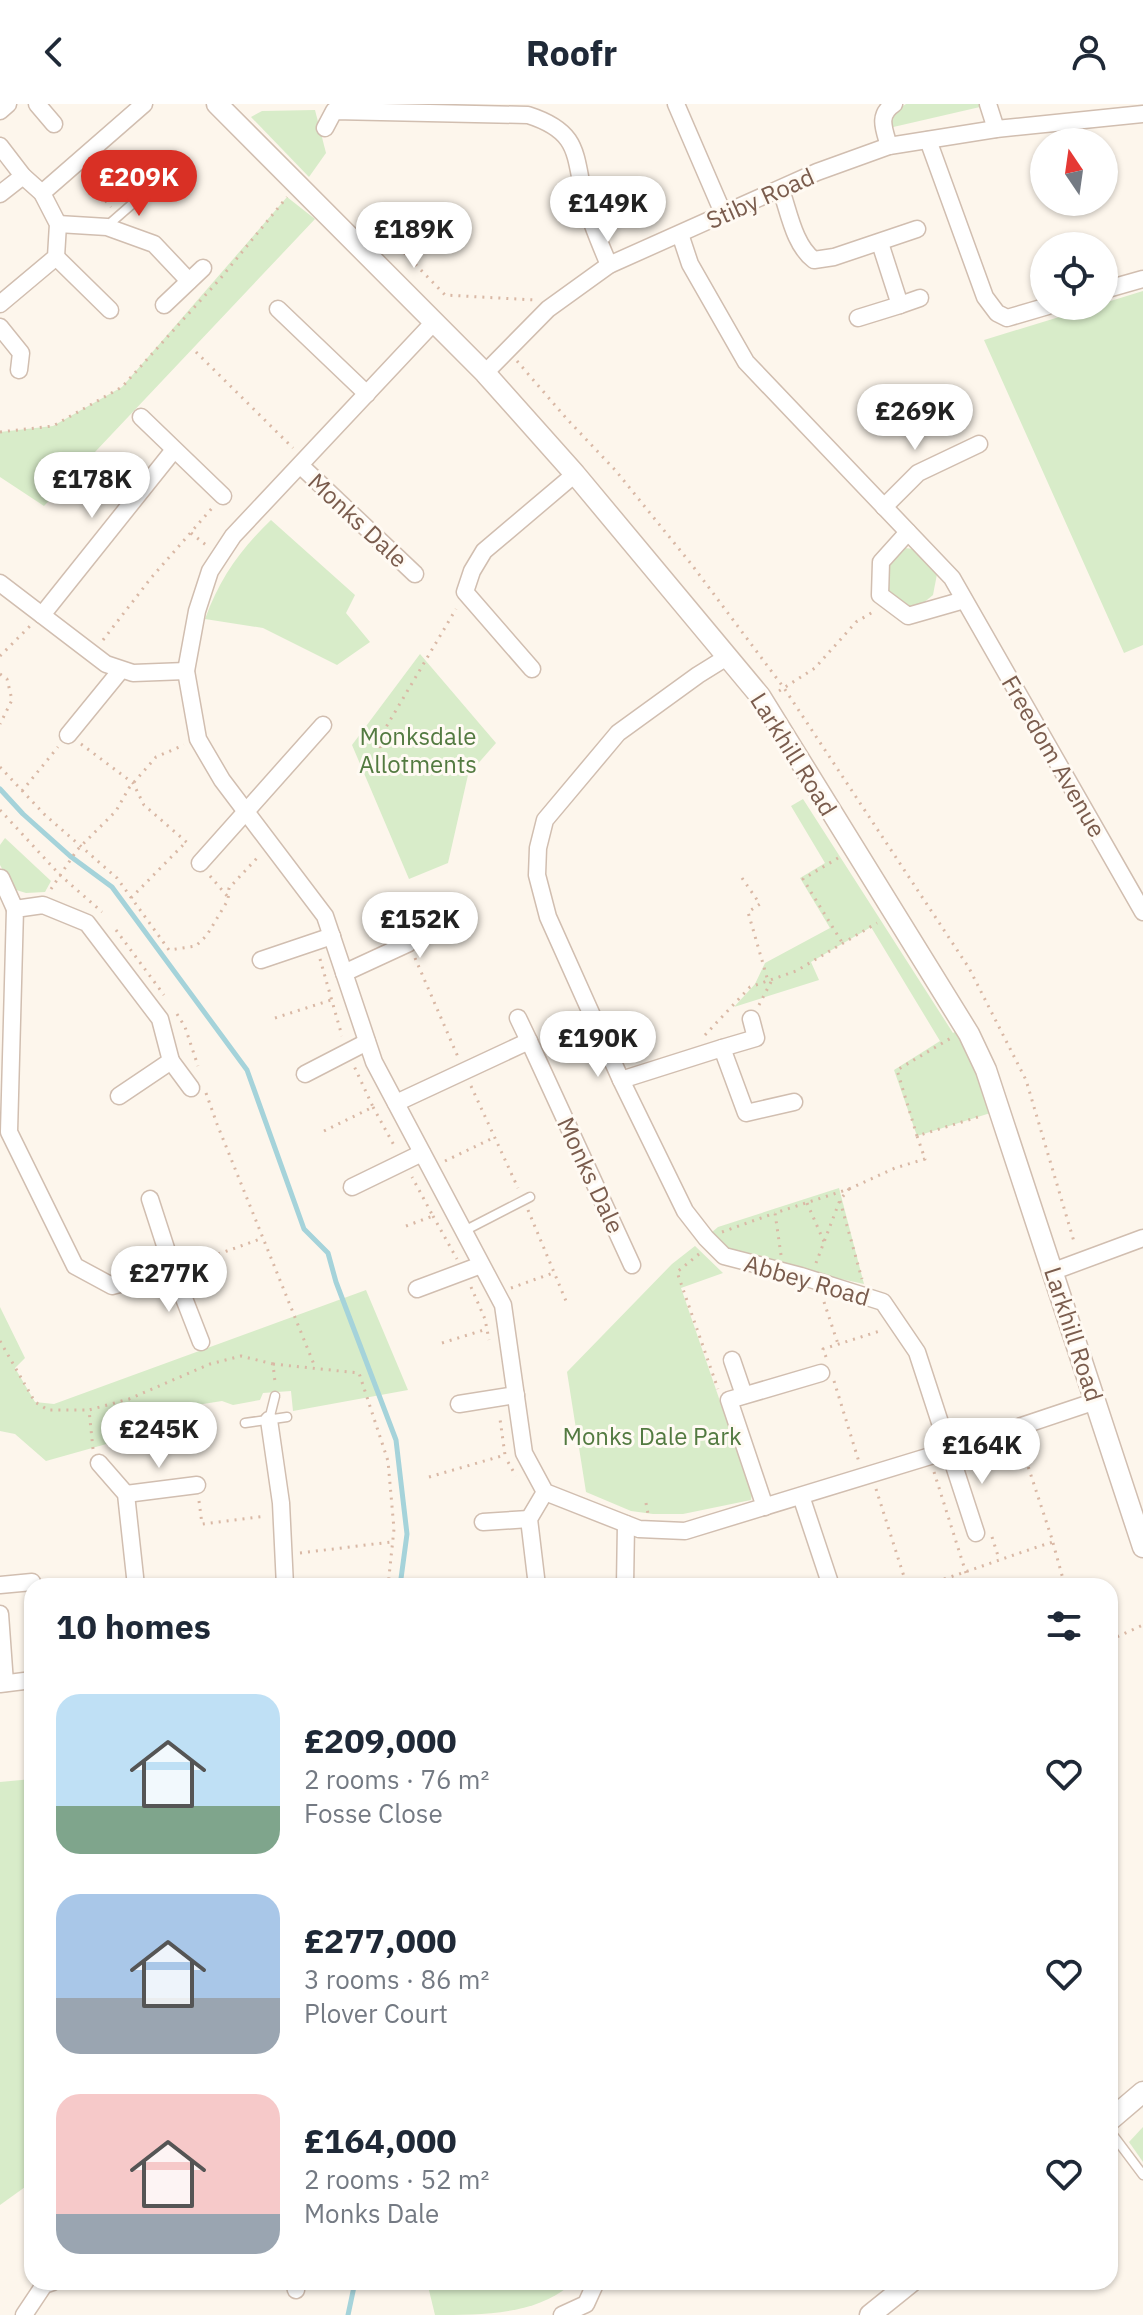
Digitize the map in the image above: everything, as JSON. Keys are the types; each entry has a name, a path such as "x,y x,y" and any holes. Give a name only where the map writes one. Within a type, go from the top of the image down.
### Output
{"street":[{"path":"0,111 8,104"},
{"path":"37,104 54,124"},
{"path":"42,193 144,104"},
{"name":"Larkhill Road","path":"217,104 485,373 575,474 762,701 966,1029 986,1070 1096,1401 1135,1498 1143,1547"},
{"path":"676,104 723,213"},
{"path":"889,146 882,116 894,104"},
{"path":"988,104 996,129"},
{"path":"325,128 334,111 477,108 528,115 550,122 559,128 575,151 589,212 609,265"},
{"name":"Stiby Road","path":"485,373 530,326 609,265 817,172 889,146 996,129 1143,114"},
{"path":"928,140 985,297 997,313 1007,318 1030,311"},
{"path":"0,146 23,176 42,193 58,224 56,257 0,304"},
{"path":"0,194 23,176"},
{"path":"781,190 804,253 814,260 824,260 917,229"},
{"path":"58,224 113,221 154,244 189,281"},
{"name":"Freedom Avenue","path":"680,234 690,264 746,362 952,578 1143,912"},
{"path":"880,243 900,305"},
{"path":"56,257 110,310"},
{"path":"164,305 203,268"},
{"path":"1118,286 1143,279"},
{"path":"858,318 920,298"},
{"path":"278,309 367,394"},
{"name":"Monks Dale","path":"434,322 233,536 210,571 197,611 186,671 198,739 222,780 325,916 374,1062 503,1305 508,1396 524,1453 545,1492"},
{"path":"0,327 21,353 19,370"},
{"path":"141,417 223,496"},
{"path":"884,507 918,473 979,444"},
{"path":"42,615 173,451"},
{"name":"Monks Dale","path":"303,463 415,574"},
{"path":"532,669 465,592 472,571 484,551 575,474"},
{"path":"908,532 881,562 880,595 908,616 964,600"},
{"path":"3,590 42,615 106,664 121,670 145,673 186,671"},
{"name":"Abbey Road","path":"727,657 618,733 545,820 538,848 537,875 548,917 621,1080 685,1211 724,1256 883,1302 917,1352 950,1450"},
{"path":"68,735 121,670"},
{"path":"200,863 247,814 323,725"},
{"path":"1,878 15,909 4,1134 75,1266 112,1286 173,1270"},
{"path":"344,973 409,943 391,902"},
{"path":"15,909 43,905 87,923 160,1019 171,1061 191,1088"},
{"path":"261,960 332,936"},
{"name":"Monks Dale","path":"518,1018 632,1265"},
{"path":"621,1080 756,1038 751,1019"},
{"path":"396,1103 529,1041"},
{"path":"305,1074 367,1042"},
{"path":"722,1048 746,1113 794,1102"},
{"path":"119,1096 171,1061"},
{"path":"352,1187 422,1153"},
{"path":"150,1199 201,1342"},
{"path":"1054,1271 1143,1238"},
{"path":"417,1289 481,1265"},
{"path":"732,1360 736,1398 765,1507"},
{"path":"736,1398 826,1371"},
{"path":"459,1404 508,1396"},
{"path":"536,1578 529,1519 545,1492 639,1529 685,1531 929,1457 1096,1401"},
{"path":"269,1420 282,1514 285,1578"},
{"path":"950,1450 976,1533"},
{"path":"99,1463 126,1494 135,1578"},
{"path":"126,1494 197,1485"},
{"path":"801,1496 828,1578"},
{"path":"483,1522 529,1519"},
{"path":"625,1578 626,1524"},
{"path":"0,1585 24,1583"},
{"path":"0,1614 2,1683 24,1681"},
{"path":"1118,2113 1143,2092"},
{"path":"24,2315 41,2290"},
{"path":"562,2315 586,2304 592,2290"},
{"path":"870,2315 901,2290"}],"lane":[{"path":"170,156 187,172"},
{"path":"113,221 178,164"},
{"path":"464,1231 527,1199"},
{"path":"269,1420 275,1396"},
{"path":"245,1423 287,1417"},
{"path":"1118,2142 1143,2175"}],"path":[{"path":"74,166 113,221"},
{"path":"0,432 53,426 122,387 220,279 298,183"},
{"path":"372,232 387,235 445,295 559,301"},
{"path":"196,352 303,463"},
{"path":"105,637 151,578 223,496"},
{"path":"391,769 381,754 379,739 465,592"},
{"path":"0,656 42,615"},
{"path":"762,701 815,668 860,619"},
{"path":"0,674 7,679 12,700 0,724"},
{"path":"22,791 68,735 133,783 144,805 187,841 200,863 228,897"},
{"path":"43,905 64,867 116,811 133,783 156,757 198,739"},
{"path":"0,767 44,814 117,878 169,950 196,946 207,935 228,897 229,888 269,844"},
{"path":"0,810 60,875"},
{"path":"131,898 187,841"},
{"path":"843,944 803,879 854,849"},
{"path":"742,878 760,904 748,912 770,980 751,1019"},
{"path":"694,1057 699,1041 750,987 796,971 894,913"},
{"path":"315,942 348,1053 373,1107 464,1272 487,1329 442,1343"},
{"path":"409,943 464,1070 527,1199 566,1301"},
{"path":"275,1018 331,1000"},
{"path":"736,1398 722,1402 677,1272 709,1241 775,1213 849,1189 895,1168 925,1159 897,1070 966,1029"},
{"path":"324,1131 373,1107"},
{"path":"917,1136 1000,1110"},
{"path":"217,1124 315,1367"},
{"path":"430,1168 495,1137"},
{"path":"838,1344 813,1280 840,1200 849,1189"},
{"path":"840,1200 867,1298"},
{"path":"807,1203 825,1244"},
{"path":"775,1213 782,1271"},
{"path":"406,1226 433,1216"},
{"path":"173,1270 263,1238"},
{"path":"497,1294 554,1273"},
{"path":"898,1325 823,1349 826,1371 904,1578"},
{"path":"0,1341 35,1402 48,1410 89,1410 129,1399 210,1364 241,1356 273,1364 359,1373 388,1461 394,1529 389,1578"},
{"path":"273,1364 275,1396"},
{"path":"508,1396 505,1455 518,1479"},
{"path":"89,1410 94,1457 99,1463"},
{"path":"1016,1428 1063,1578"},
{"path":"429,1477 505,1455"},
{"path":"929,1457 966,1573"},
{"path":"197,1485 202,1524 282,1514"},
{"path":"284,1555 393,1541"},
{"path":"949,1578 1053,1542"},
{"path":"1118,1636 1143,1625"}],"green space":[{"path":"906,104 980,104 980,107 889,128 890,115"},
{"path":"315,110 326,153 309,177 251,117 262,111"},
{"path":"287,197 315,219 44,506 0,477 0,432 53,426 122,387"},
{"path":"1143,291 1143,645 1124,653 984,340 1049,320 1118,320 1118,299"},
{"path":"271,520 355,595 346,613 370,642 337,665 263,628 205,619 232,565"},
{"path":"904,548 914,549 937,574 933,595 917,608 895,608 876,573"},
{"name":"Monksdale Allotments","path":"420,654 496,743 468,775 448,863 409,879 352,745"},
{"path":"803,799 953,1033 964,1026 1000,1110 917,1136 894,1070 940,1041 871,927 811,962 819,980 734,1007 755,984 765,963 830,928 800,878 825,863 791,806"},
{"path":"5,838 51,881 45,892 26,893 13,889 0,865 0,845"},
{"path":"839,1188 864,1284 727,1254 706,1237 718,1227"},
{"name":"Monks Dale Park","path":"695,1246 723,1273 681,1288 752,1494 751,1500 683,1514 631,1511 586,1492 567,1372 672,1264"},
{"path":"366,1290 408,1390 293,1411 291,1391 263,1393 260,1400 233,1405 222,1401 108,1419 110,1443 46,1461 15,1434 0,1431 0,1307 25,1358 15,1368 35,1402 54,1404"},
{"path":"24,1780 24,2188 0,2205 0,1782"},
{"path":"1143,2127 1143,2162 1129,2142"},
{"path":"429,2290 563,2290 544,2301 509,2311 435,2315"}],"waterway":[{"path":"0,789 70,856 112,887 247,1070 304,1229 328,1253 396,1440 407,1534 401,1578"},
{"path":"348,2315 353,2290"}]}
